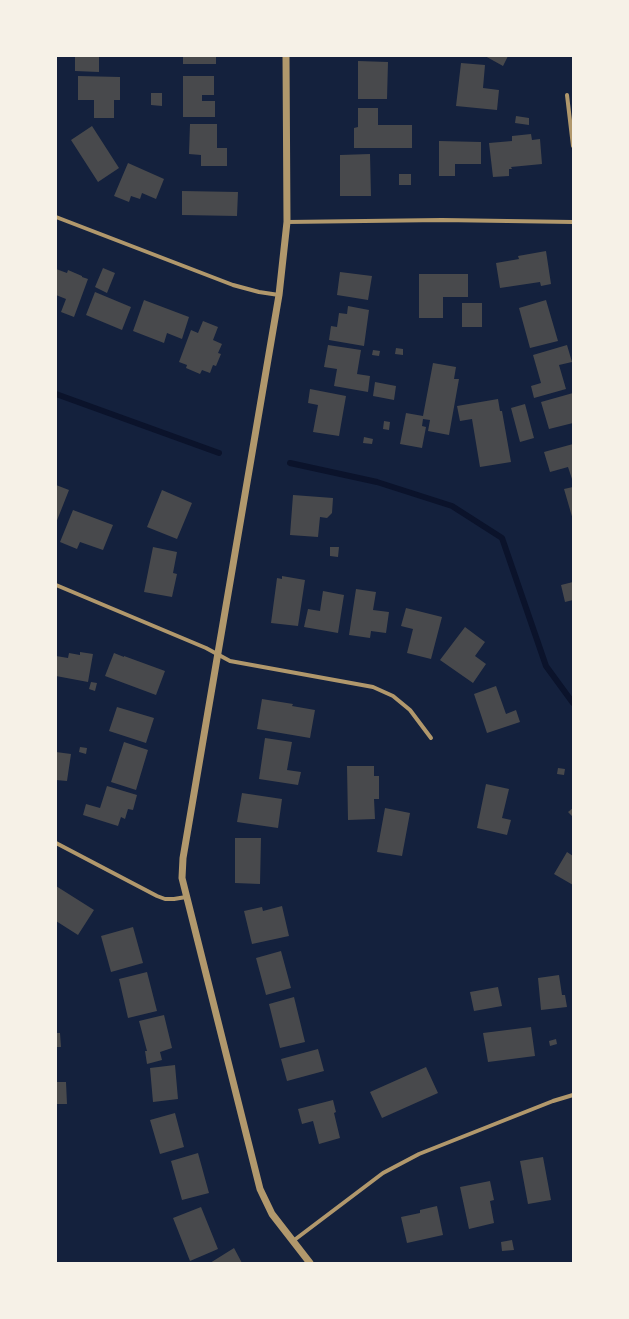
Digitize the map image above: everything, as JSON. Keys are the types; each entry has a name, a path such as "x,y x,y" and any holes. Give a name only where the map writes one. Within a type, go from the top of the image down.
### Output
{"street":[{"path":"286,56 288,222 279,295 183,858 182,878 260,1190 272,1214 310,1263"},
{"path":"568,95 573,146"},
{"path":"56,217 233,284 259,292 279,295"},
{"path":"288,222 442,220 573,222"},
{"path":"56,585 206,648 230,661 373,687 393,696 410,710 431,738"},
{"path":"56,843 157,896 165,899 186,897"},
{"path":"292,1241 383,1173 419,1154 553,1100 573,1095"}],"building":[{"path":"75,56 99,56 99,72 75,71"},
{"path":"183,56 216,56 216,64 183,64"},
{"path":"485,56 508,56 503,66"},
{"path":"358,61 388,62 387,99 358,99"},
{"path":"461,63 485,65 483,88 499,90 497,110 456,106"},
{"path":"78,76 120,77 120,100 114,100 114,118 94,118 94,100 78,100"},
{"path":"183,76 214,76 214,95 202,95 202,101 215,101 215,117 183,117"},
{"path":"151,93 162,93 162,106 151,105"},
{"path":"358,108 378,108 378,125 412,125 412,148 354,148 354,128 358,127"},
{"path":"516,116 529,118 529,125 515,123"},
{"path":"190,124 217,124 217,148 227,148 227,166 201,166 201,155 189,154"},
{"path":"92,126 119,168 98,182 71,140"},
{"path":"531,134 532,140 540,139 542,164 511,167 512,169 509,169 509,176 493,177 489,143 512,141 512,136"},
{"path":"439,141 481,142 481,164 455,164 455,176 439,176"},
{"path":"370,154 371,196 340,196 340,155"},
{"path":"128,163 164,179 156,199 142,193 140,199 131,196 129,202 114,196"},
{"path":"399,174 411,174 411,185 399,185"},
{"path":"182,191 238,192 237,216 182,215"},
{"path":"546,251 551,284 541,286 540,282 500,288 496,263 519,259 518,256"},
{"path":"103,268 115,273 107,293 95,287"},
{"path":"56,269 67,273 68,270 88,279 74,317 61,312 66,299 56,295"},
{"path":"340,272 372,276 368,300 337,295"},
{"path":"419,274 468,274 468,297 443,297 443,318 419,318"},
{"path":"95,292 131,307 122,330 86,315"},
{"path":"144,300 189,317 182,339 167,333 164,343 133,331"},
{"path":"546,300 558,341 530,348 519,308"},
{"path":"462,303 482,303 482,327 462,327"},
{"path":"348,306 369,310 364,346 329,340 331,326 337,327 339,313 347,314"},
{"path":"203,321 218,327 213,340 222,344 218,353 221,354 216,366 213,365 210,373 202,370 200,374 186,368 187,365 179,362 191,330 198,333"},
{"path":"328,345 361,350 357,374 370,376 368,392 334,386 337,369 324,367"},
{"path":"567,345 572,362 559,365 566,389 534,398 531,386 541,383 533,355"},
{"path":"396,348 403,349 403,355 395,354"},
{"path":"373,350 380,351 379,356 372,355"},
{"path":"433,363 456,367 454,379 459,379 449,435 428,431 430,420 423,419 422,426 426,427 422,448 400,444 406,413 423,416"},
{"path":"375,382 396,386 394,400 373,396"},
{"path":"310,389 346,396 339,436 313,432 318,405 308,403"},
{"path":"573,393 573,423 549,429 541,402"},
{"path":"498,399 500,411 502,411 511,462 480,467 472,419 460,421 457,406"},
{"path":"525,404 534,438 520,442 511,408"},
{"path":"384,421 390,422 389,430 383,429"},
{"path":"364,437 373,439 372,444 363,443"},
{"path":"573,444 573,482 568,467 550,472 544,452"},
{"path":"56,485 69,490 56,523"},
{"path":"573,487 573,520 564,489"},
{"path":"162,490 192,503 177,539 147,527"},
{"path":"293,495 333,498 332,513 327,518 320,517 318,537 290,535"},
{"path":"73,510 113,525 103,550 80,542 77,549 60,542"},
{"path":"153,547 177,552 173,573 177,574 172,597 144,592"},
{"path":"330,547 339,547 338,557 330,556"},
{"path":"282,576 305,580 298,626 271,623 277,578 282,579"},
{"path":"573,582 573,600 565,602 561,585"},
{"path":"356,589 376,592 373,610 389,612 386,633 371,631 370,638 349,635"},
{"path":"323,591 344,595 338,633 304,627 308,609 320,611"},
{"path":"406,608 442,617 431,659 407,653 413,629 401,626"},
{"path":"465,627 485,642 475,656 486,664 473,683 440,660"},
{"path":"80,652 93,654 88,682 56,676 56,656 68,658 69,653 80,655"},
{"path":"114,653 165,671 156,695 105,676"},
{"path":"91,682 97,683 95,691 89,689"},
{"path":"496,686 506,714 516,710 520,722 487,733 474,694"},
{"path":"262,699 293,704 292,706 315,710 310,738 257,729"},
{"path":"117,707 154,718 146,743 109,731"},
{"path":"265,738 292,742 287,770 301,772 298,785 259,779"},
{"path":"124,742 148,750 136,790 111,782"},
{"path":"80,747 87,748 86,754 79,752"},
{"path":"56,752 71,754 67,781 56,780"},
{"path":"347,766 374,766 374,776 379,776 379,799 374,799 375,819 348,820"},
{"path":"558,768 565,769 564,775 557,774"},
{"path":"486,784 509,789 502,818 511,820 507,835 477,828"},
{"path":"107,786 137,795 133,810 128,809 125,819 121,817 118,826 83,815 86,804 100,808"},
{"path":"242,793 282,799 278,828 237,822"},
{"path":"385,808 410,813 402,856 377,852"},
{"path":"573,808 573,817 568,812"},
{"path":"235,838 261,838 260,884 235,883"},
{"path":"567,852 573,856 573,885 554,874"},
{"path":"56,886 94,910 78,935 56,921"},
{"path":"282,906 289,936 252,944 244,911 262,907 263,911"},
{"path":"133,927 143,963 111,972 101,936"},
{"path":"281,951 291,988 266,995 256,958"},
{"path":"147,972 157,1011 128,1018 119,979"},
{"path":"559,975 562,995 565,995 567,1007 541,1010 538,978"},
{"path":"498,987 502,1006 474,1011 470,992"},
{"path":"294,997 305,1042 280,1048 269,1004"},
{"path":"164,1015 172,1048 160,1052 162,1060 147,1064 145,1051 147,1051 139,1021"},
{"path":"531,1027 535,1056 488,1062 483,1033"},
{"path":"56,1033 60,1033 61,1047 56,1047"},
{"path":"556,1039 557,1044 550,1046 549,1041"},
{"path":"318,1049 324,1071 287,1081 281,1059"},
{"path":"175,1065 178,1099 153,1102 150,1068"},
{"path":"426,1067 438,1093 382,1118 370,1092"},
{"path":"56,1082 66,1082 67,1104 56,1104"},
{"path":"333,1100 336,1112 334,1113 340,1138 319,1144 313,1121 302,1124 298,1109"},
{"path":"175,1113 184,1147 160,1154 150,1120"},
{"path":"198,1153 209,1193 182,1200 171,1161"},
{"path":"543,1157 551,1200 528,1204 520,1161"},
{"path":"490,1181 494,1200 490,1201 494,1223 469,1229 460,1187"},
{"path":"437,1206 443,1235 407,1243 401,1217 420,1213 420,1210"},
{"path":"201,1207 218,1249 190,1261 173,1218"},
{"path":"512,1240 514,1250 502,1251 501,1242"},
{"path":"234,1248 242,1263 210,1263"}],"waterway":[{"path":"56,394 219,453"},
{"path":"290,463 377,482 452,506 502,538 546,666 573,703"}]}
